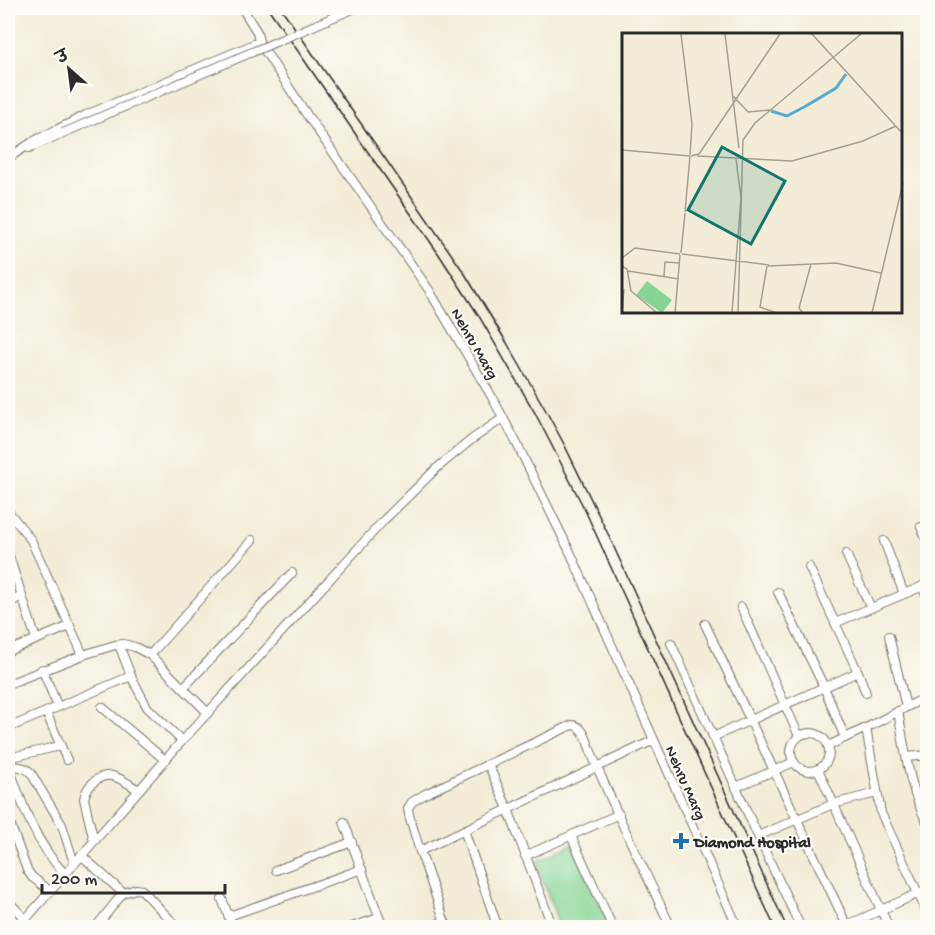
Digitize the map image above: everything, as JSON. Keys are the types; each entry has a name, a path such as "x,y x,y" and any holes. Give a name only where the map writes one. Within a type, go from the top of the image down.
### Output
{"street":[{"name":"Nehru Marg","path":"242,8 259,42 429,290 530,468 571,554 738,927"},
{"path":"10,156 355,8"},
{"path":"10,156 34,141 86,115 259,42"},
{"path":"18,927 182,741 398,506 460,448 503,418"},
{"path":"8,511 31,540 82,655"},
{"path":"921,527 927,543"},
{"path":"150,655 252,540"},
{"path":"884,541 904,594"},
{"path":"8,553 36,639"},
{"path":"846,554 871,608"},
{"path":"809,567 866,693"},
{"path":"183,688 292,573"},
{"path":"835,623 925,585 927,599"},
{"path":"778,592 824,687 845,738"},
{"path":"8,604 21,596"},
{"path":"741,607 799,736"},
{"path":"705,624 845,927 927,889"},
{"path":"8,651 70,626"},
{"path":"889,636 906,706"},
{"path":"671,643 801,927"},
{"path":"8,684 82,655 119,645 135,647 150,655 208,713"},
{"path":"119,645 131,676 147,707 182,741"},
{"path":"42,669 58,708"},
{"path":"713,736 858,672"},
{"path":"8,728 131,676"},
{"path":"828,746 927,696"},
{"path":"102,707 165,760"},
{"path":"898,711 915,794 927,824"},
{"path":"46,712 67,760"},
{"path":"428,927 445,924 409,815 408,808 412,802 488,764 572,726 577,726 581,728 671,927"},
{"path":"866,728 877,793 884,819 927,915"},
{"path":"813,733 821,736 827,743 828,759 824,766 814,771 802,770 794,762 791,748 799,736 813,733"},
{"path":"420,851 654,740"},
{"path":"8,764 60,746"},
{"path":"907,757 927,755"},
{"path":"736,787 794,762"},
{"path":"8,764 20,766 31,773 62,825 74,863"},
{"path":"8,764 35,834 65,874"},
{"path":"488,764 508,809 553,927"},
{"path":"818,770 889,927"},
{"path":"94,841 84,799 85,792 95,781 111,776 139,790"},
{"path":"915,794 927,792"},
{"path":"758,836 833,804 877,793"},
{"path":"525,856 619,814"},
{"path":"8,818 27,870 50,891"},
{"path":"345,822 383,927"},
{"path":"464,830 498,927"},
{"path":"571,836 613,927"},
{"path":"276,870 352,842"},
{"path":"81,855 123,893"},
{"path":"229,916 362,869"},
{"path":"95,927 123,893 130,890 142,890 178,927"},
{"path":"222,899 233,927"},
{"path":"8,901 25,919"},
{"path":"349,927 380,918"}],"green space":[{"path":"572,844 610,927 560,927 536,862"}],"railway":[{"path":"268,8 438,253 479,316 535,413 584,508 775,928"},
{"path":"281,8 465,274 545,409 608,534 787,928"}],"place":[{"name":"Diamond Hospital","path":"681,841"}]}
